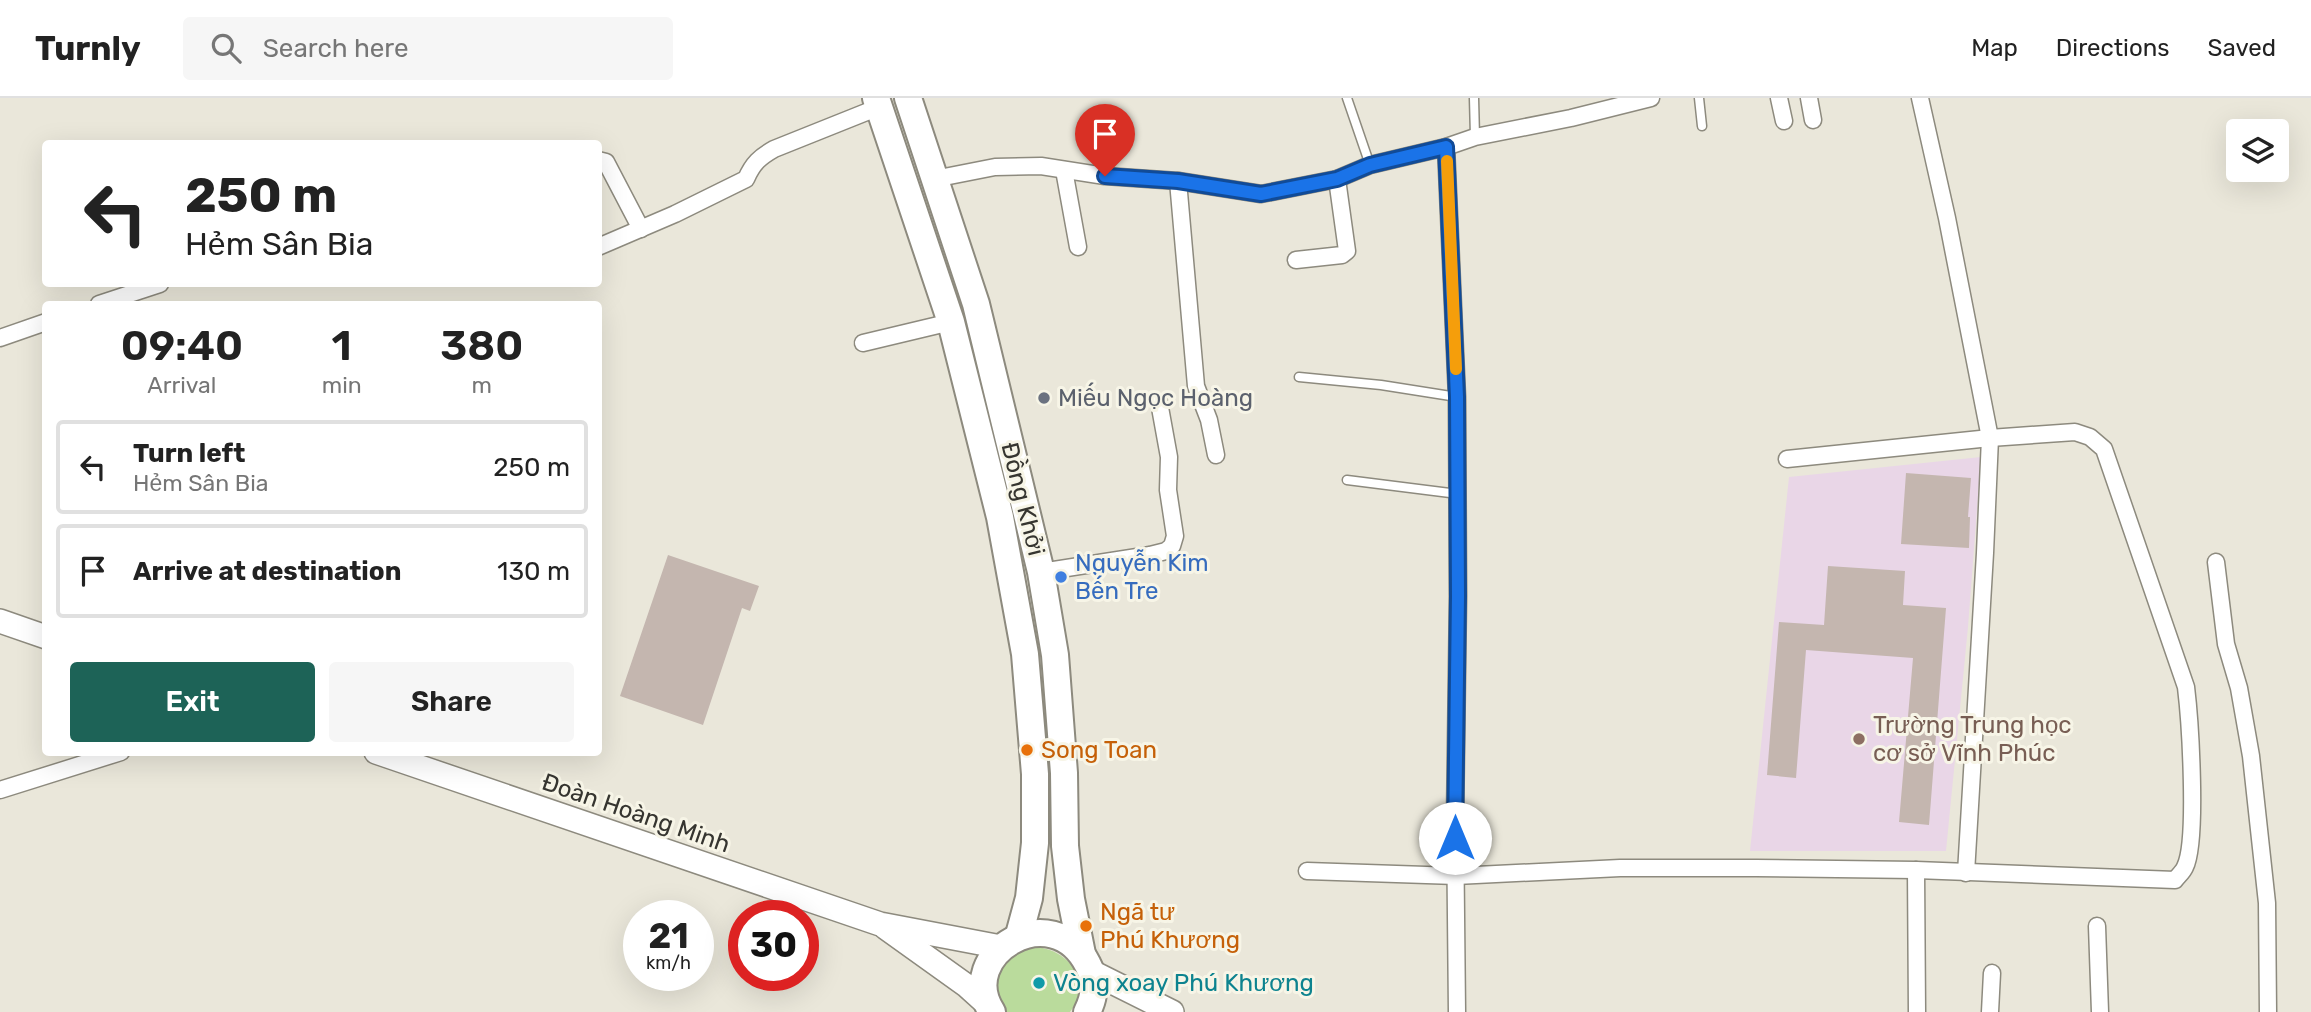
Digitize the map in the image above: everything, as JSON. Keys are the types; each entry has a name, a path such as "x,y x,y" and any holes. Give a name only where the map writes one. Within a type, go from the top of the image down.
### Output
{"main road":[{"name":"Đồng Khởi","path":"908,98 976,304 1041,572 1055,655 1064,773 1065,846 1071,899 1087,963"},
{"name":"Đồng Khởi","path":"877,102 950,316 1000,517 1026,654 1035,774 1035,843 1029,898 1010,941"},
{"path":"950,316 976,304"},
{"path":"0,621 42,636"},
{"name":"Đoàn Hoàng Minh","path":"388,756 880,924 1010,941"},
{"path":"1035,774 1064,773"},
{"name":"Đoàn Hoàng Minh","path":"880,924 967,986 990,1009"},
{"path":"990,1009 984,990 991,960 1010,941 1033,932 1060,937 1073,944 1087,963 1094,989 1087,1012"},
{"path":"1087,963 1172,1012"}],"street":[{"path":"934,179 1016,165 1105,176 1178,181 1261,194 1337,179 1370,165 1446,147 1475,137 1572,118 1651,98"},
{"path":"1779,98 1784,121"},
{"path":"1809,98 1813,120"},
{"path":"1920,98 1947,218 1990,438 1966,873"},
{"path":"602,245 746,179 751,166 758,158 877,102"},
{"path":"1446,147 1457,397 1457,1012"},
{"path":"602,161 606,162 640,229"},
{"path":"1064,170 1078,247"},
{"path":"1296,260 1342,255 1347,251 1337,179"},
{"path":"1178,181 1196,386 1209,420 1216,455"},
{"path":"108,301 151,287"},
{"path":"863,344 950,316"},
{"path":"0,338 42,324"},
{"path":"1041,572 1150,555 1172,547 1175,536 1168,490 1169,457 1159,402"},
{"path":"1307,871 1456,876 1620,868 1756,867 2175,880 2185,867 2191,841 2189,714 2186,687 2104,449 2090,437 2075,432 1787,459"},
{"path":"2216,562 2225,644 2241,698 2251,756 2267,903 2269,1012"},
{"path":"0,790 108,756"},
{"path":"1916,870 1917,1012"},
{"path":"2097,926 2099,1012"},
{"path":"1990,1012 1992,973"}],"lane":[{"path":"1347,98 1370,165"},
{"path":"1474,98 1475,137"},
{"path":"1699,98 1703,126"},
{"path":"1298,377 1381,385 1457,397"},
{"path":"1347,480 1458,494"}],"shaded area":[{"name":"Trường Trung học cơ sở Vĩnh Phúc","path":"1981,457 1946,851 1750,851 1789,477"}],"green space":[{"path":"1037,947 1059,955 1068,961 1074,970 1079,990 1077,1001 1070,1012 1005,1012 998,989 1002,969 1015,955"}],"building":[{"path":"1906,473 1971,478 1969,548 1901,544"},
{"path":"668,555 759,586 750,611 742,608 703,725 620,696"},
{"path":"1828,566 1905,571 1903,605 1946,608 1929,825 1899,822 1913,658 1806,650 1796,778 1767,775 1779,622 1824,625"}],"slow traffic":[{"path":"1447,161 1456,369"}],"place":[{"name":"Miếu Ngọc Hoàng","path":"1044,398"},
{"name":"Nguyễn Kim Bến Tre","path":"1061,577"},
{"name":"Trường Trung học cơ sở Vĩnh Phúc","path":"1859,739"},
{"name":"Song Toan","path":"1027,750"},
{"name":"Ngã tư Phú Khương","path":"1086,926"},
{"name":"Vòng xoay Phú Khương","path":"1039,983"}],"route":[{"path":"1105,176 1178,181 1247,194 1261,194 1337,179 1370,165 1446,147 1457,397 1455,838"}]}
